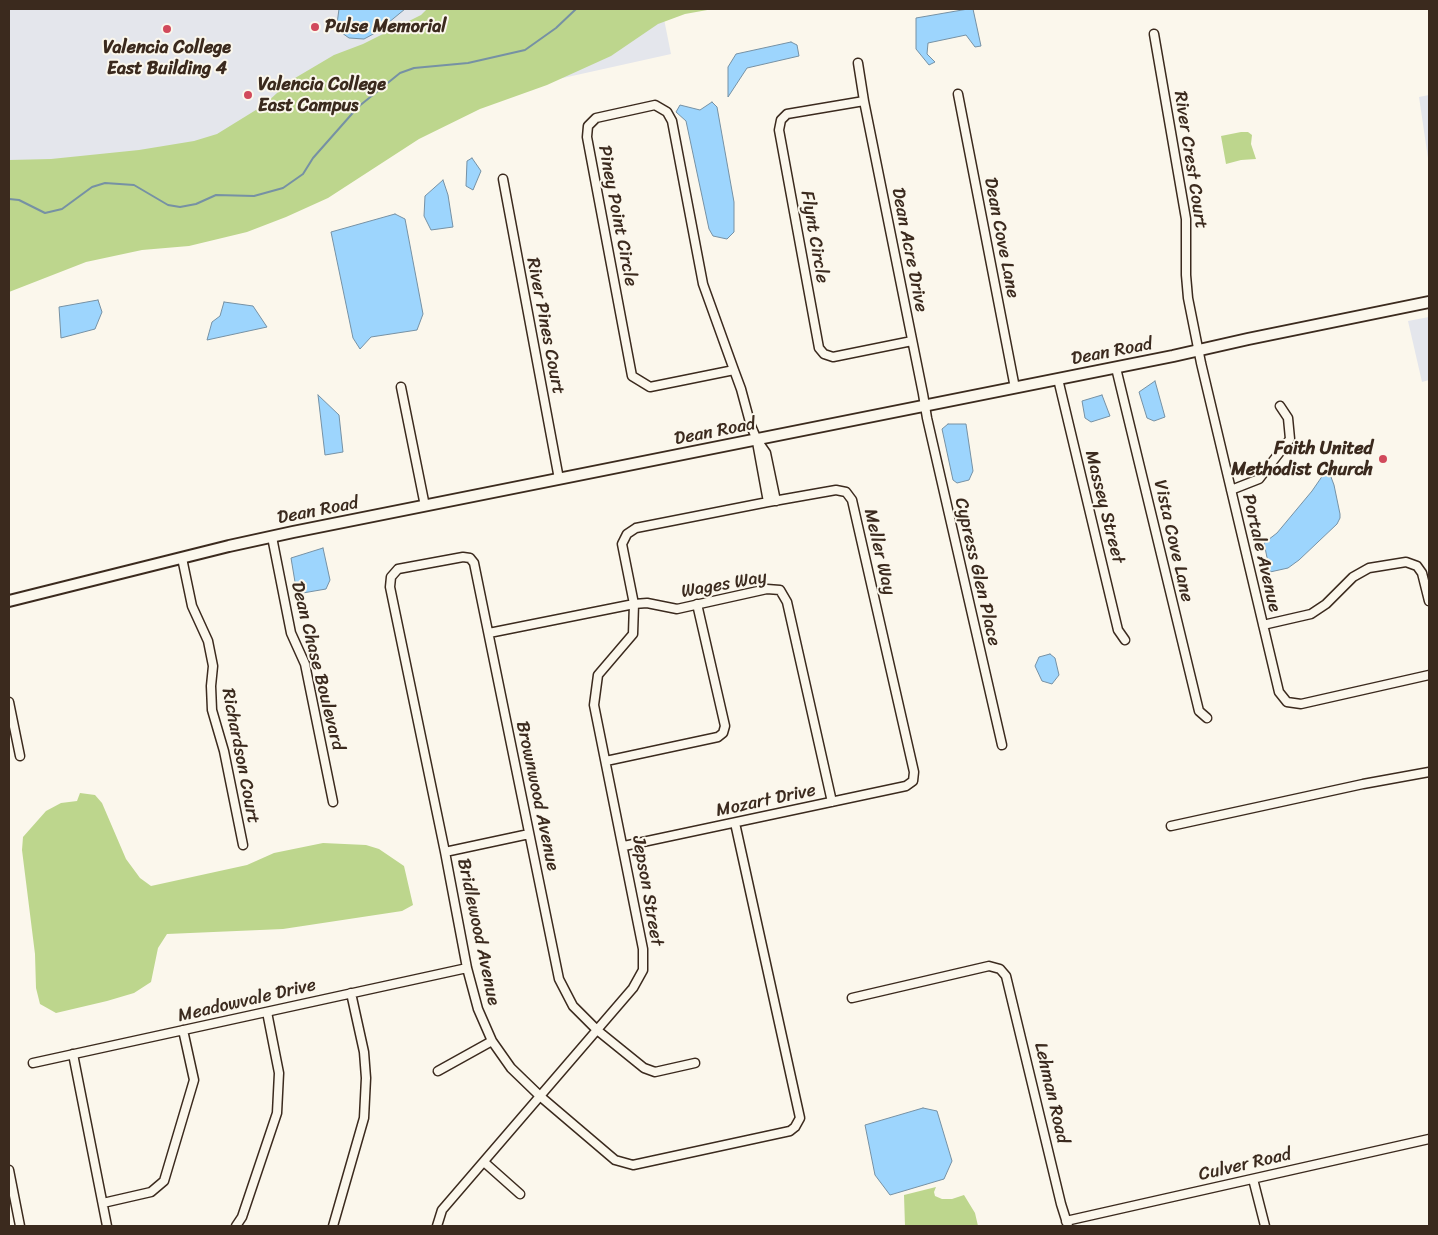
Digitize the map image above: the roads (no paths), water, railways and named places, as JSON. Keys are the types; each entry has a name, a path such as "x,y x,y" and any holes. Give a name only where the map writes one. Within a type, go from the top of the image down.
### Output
{"main road":[{"name":"Dean Road","path":"9,601 272,537 1116,368 1429,302"}],"street":[{"name":"River Crest Court","path":"1154,34 1186,219 1188,298 1199,351"},
{"name":"Dean Acre Drive","path":"858,63 925,406"},
{"name":"Dean Cove Lane","path":"958,94 1015,388"},
{"name":"Flynt Circle","path":"864,101 788,114 782,120 779,130 819,348 824,354 833,357 912,341"},
{"name":"Piney Point Circle","path":"734,370 650,387 632,376 587,137 588,126 596,118 654,105 667,112 672,121 703,284 744,397 751,426 757,440 766,453 772,501"},
{"name":"River Pines Court","path":"503,179 559,479"},
{"name":"Portale Avenue","path":"1199,351 1279,692 1287,702 1301,704 1429,675"},
{"name":"Vista Cove Lane","path":"1116,368 1199,711 1207,718"},
{"name":"Massey Street","path":"1058,379 1118,630 1125,640"},
{"path":"401,387 425,506"},
{"name":"Cypress Glen Place","path":"925,406 1002,745"},
{"path":"1231,490 1259,479 1290,439 1288,418 1280,406"},
{"name":"Meller Way","path":"627,534 636,528 772,501 836,490 846,492 852,500 914,772 913,781"},
{"name":"Jepson Street","path":"437,1226 442,1210 633,988 643,970 643,949 624,846 594,705 598,675 633,634 634,604 622,544 627,534"},
{"name":"Dean Chase Boulevard","path":"272,537 291,633 305,664 333,802"},
{"name":"Bridlewood Avenue","path":"470,558 463,557 398,570 391,577 390,586 467,968 478,1008 492,1041 510,1068 615,1160 632,1166 790,1131 795,1127 800,1118 735,823"},
{"name":"Richardson Court","path":"182,558 192,606 208,641 213,666 211,686 212,710 224,751 242,845"},
{"name":"Brownwood Avenue","path":"470,558 474,563 559,979 573,1006 597,1030 644,1068 655,1072 695,1063"},
{"path":"1263,625 1311,614 1326,604 1353,576 1369,568 1406,562 1418,566 1422,573 1429,601"},
{"name":"Wages Way","path":"488,634 634,604 647,603 677,609 767,589 780,590 787,602 832,802"},
{"path":"606,761 718,737 722,734 726,726 697,604"},
{"path":"9,702 20,756"},
{"path":"1171,826 1363,784 1429,772"},
{"name":"Mozart Drive","path":"624,846 906,786 913,781"},
{"path":"445,852 529,834"},
{"name":"Lehman Road","path":"852,998 988,966 1000,969 1009,983 1067,1224"},
{"name":"Meadowvale Drive","path":"33,1063 467,968"},
{"path":"333,1226 364,1118 366,1078 364,1052 352,993"},
{"path":"236,1226 242,1217 277,1113 279,1073 267,1012"},
{"path":"103,1203 151,1192 164,1181 194,1080 183,1030"},
{"path":"438,1071 492,1041"},
{"path":"73,1054 107,1226"},
{"name":"Culver Road","path":"1067,1224 1429,1139"},
{"path":"484,1162 520,1194"},
{"path":"9,1170 12,1206 20,1226"},
{"path":"1253,1179 1265,1226"}],"water":[{"path":"339,9 405,9 377,32 364,39 349,38 342,33 337,24"},
{"path":"973,9 981,46 975,47 966,35 928,43 927,54 935,62 929,65 916,49 916,18"},
{"path":"791,42 797,45 799,56 747,68 728,97 728,67 736,54"},
{"path":"712,102 717,107 734,202 734,232 727,239 713,236 709,229 686,121 676,112 680,105 700,110"},
{"path":"472,158 481,171 473,190 466,186 467,161"},
{"path":"443,180 448,195 453,227 431,230 424,216 425,196"},
{"path":"395,214 405,219 423,314 417,330 371,337 360,349 353,338 331,232"},
{"path":"98,300 102,312 95,329 61,338 59,307"},
{"path":"224,302 253,306 267,327 207,340 212,322 220,316"},
{"path":"1155,381 1165,417 1154,421 1147,418 1139,392"},
{"path":"318,395 339,415 343,452 325,455"},
{"path":"1102,395 1110,416 1091,422 1085,418 1082,401"},
{"path":"948,424 966,424 973,471 969,480 957,483 953,480 942,429"},
{"path":"1327,473 1334,485 1340,514 1337,524 1288,568 1270,572 1264,543 1277,533 1323,475"},
{"path":"323,548 330,580 326,589 297,594 291,558"},
{"path":"1050,654 1055,658 1059,675 1052,684 1042,681 1035,666 1039,657"},
{"path":"923,1108 937,1111 952,1161 944,1179 890,1195 875,1175 865,1125"}],"waterway":[{"path":"9,199 19,200 45,213 62,209 92,187 105,183 134,185 168,205 180,207 196,204 216,195 254,196 283,188 303,174 313,158 358,107 400,73 414,68 468,63 525,50 556,28 576,9"}],"place":[{"name":"Pulse Memorial","path":"315,27"},
{"name":"Valencia College East Building 4","path":"167,29"},
{"name":"Valencia College East Campus","path":"248,95"},
{"name":"Faith United Methodist Church","path":"1383,459"}]}
